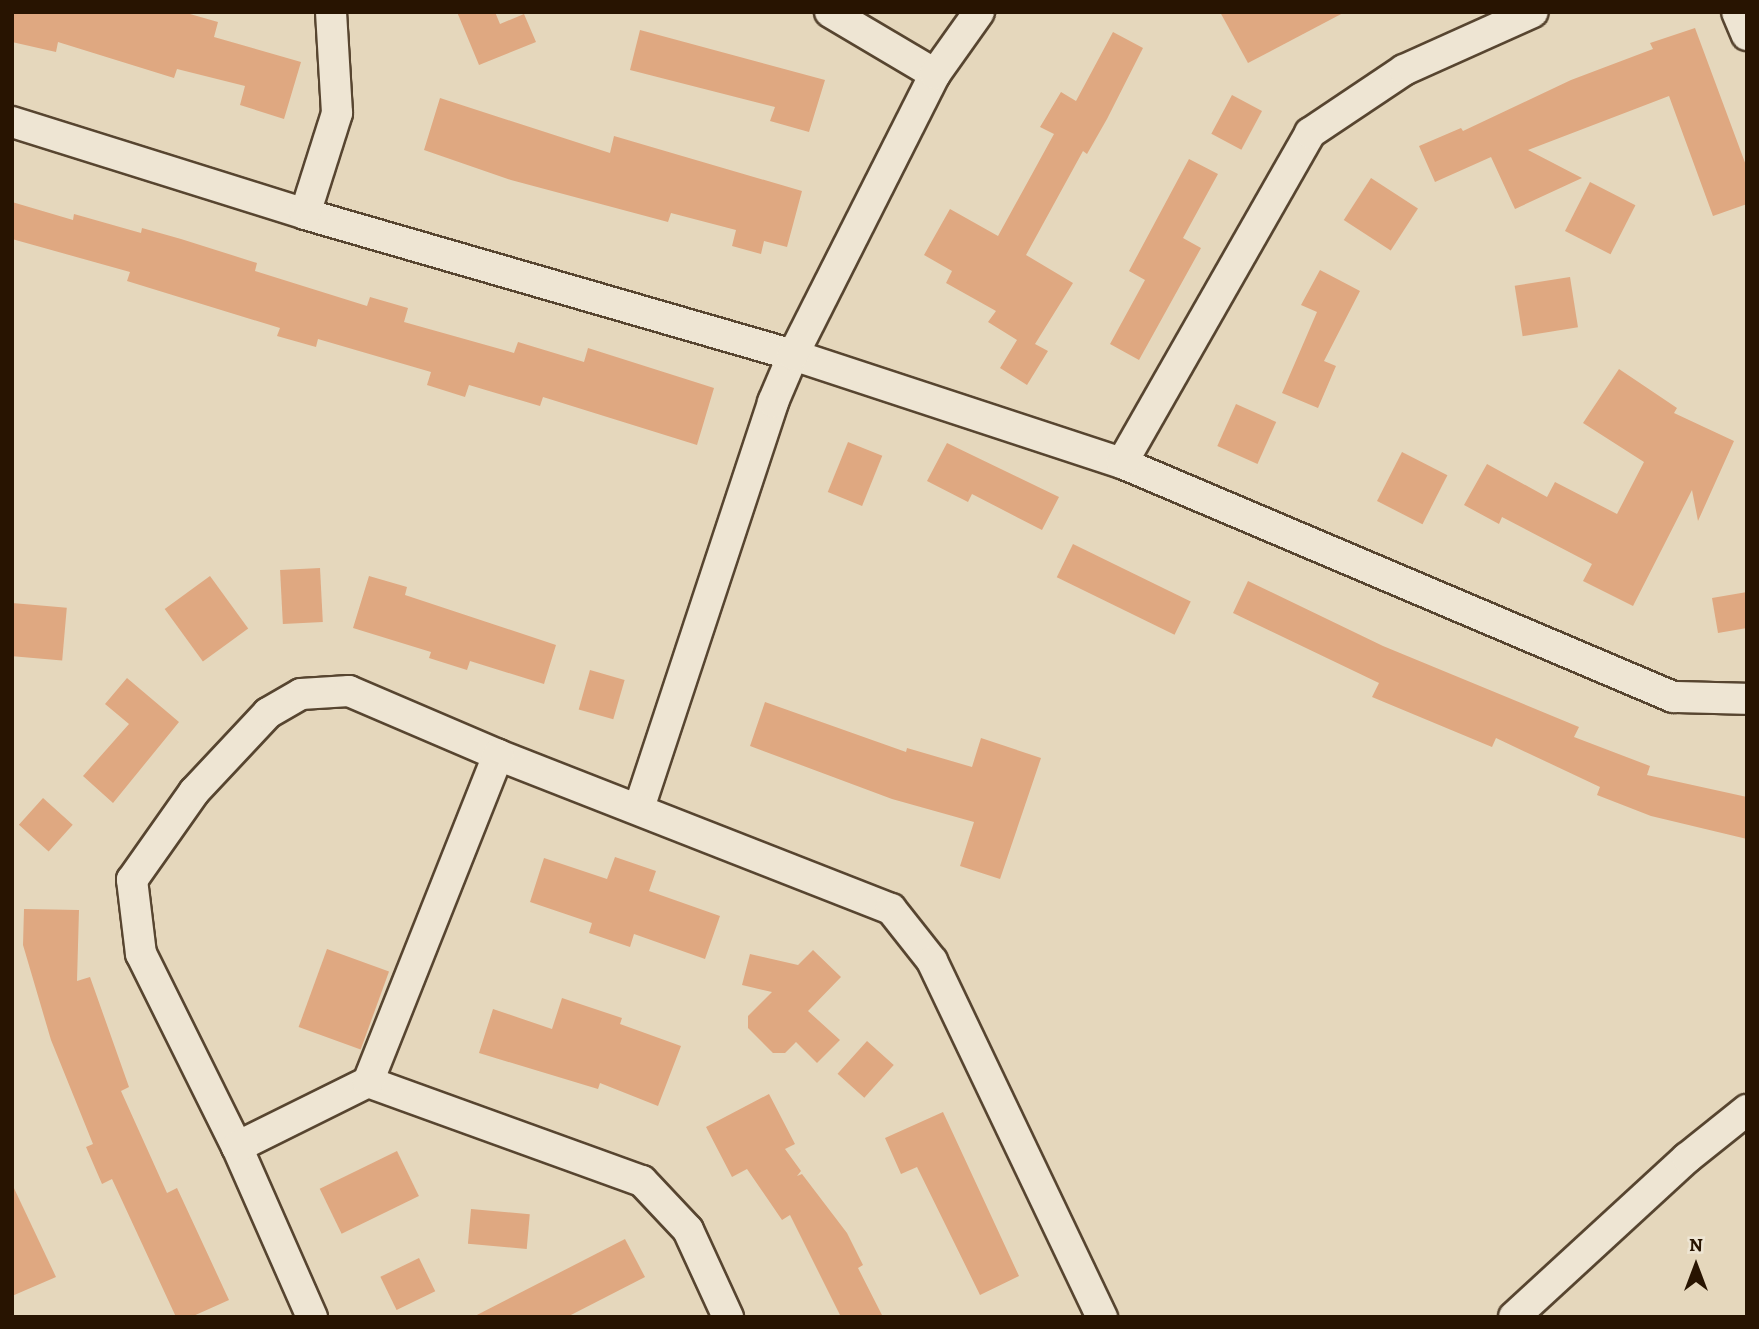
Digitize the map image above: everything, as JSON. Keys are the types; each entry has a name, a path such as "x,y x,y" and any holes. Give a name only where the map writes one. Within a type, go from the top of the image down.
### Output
{"street":[{"path":"305,214 337,113 331,12"},
{"path":"830,12 935,74"},
{"path":"639,808 773,402 793,355 935,74 979,12"},
{"path":"1122,463 1310,133 1404,70 1501,17 1533,12"},
{"path":"1737,12 1747,35"},
{"path":"12,122 305,214 793,355 1122,463 1673,696 1747,699"},
{"path":"312,1317 237,1147 141,954 132,880 194,792 268,713 301,694 349,691 498,755 891,909 932,961 1102,1317"},
{"path":"237,1147 368,1082 498,755"},
{"path":"368,1082 642,1181 688,1230 729,1317"},
{"path":"1514,1317 1687,1158 1747,1110"}],"building":[{"path":"12,12 183,12 218,22 214,37 301,62 284,119 240,105 245,86 177,69 174,78 58,42 56,52 12,42"},
{"path":"457,12 495,12 500,24 524,14 536,42 479,65"},
{"path":"1220,12 1345,12 1248,63"},
{"path":"1695,28 1747,168 1747,204 1713,216 1669,96 1528,150 1582,178 1515,209 1491,157 1435,182 1419,146 1461,128 1463,131 1571,80 1653,49 1650,43"},
{"path":"640,30 825,80 809,132 770,121 775,107 630,70"},
{"path":"1113,32 1143,48 1107,119 1087,154 1083,151 1026,255 1073,283 1035,344 1048,351 1027,385 1000,368 1017,340 988,322 996,311 946,283 952,271 924,255 950,209 998,236 1054,134 1040,127 1061,92 1076,101"},
{"path":"1232,95 1262,111 1241,150 1211,134"},
{"path":"440,98 610,153 614,136 802,191 787,247 764,241 761,254 732,246 736,230 671,213 668,222 511,180 424,150"},
{"path":"1189,159 1218,174 1183,238 1201,248 1139,360 1110,344 1145,280 1129,271"},
{"path":"1371,178 1418,208 1391,250 1344,220"},
{"path":"1590,182 1635,205 1610,254 1565,231"},
{"path":"12,202 73,220 74,214 141,233 142,228 181,239 257,263 255,271 367,306 370,297 408,308 404,322 514,353 518,342 584,362 588,348 714,388 697,445 543,397 540,406 469,385 465,397 427,385 431,372 318,339 316,347 277,336 280,328 127,281 130,272 12,239"},
{"path":"1320,270 1360,291 1324,361 1336,366 1318,408 1282,393 1317,312 1301,305"},
{"path":"1570,277 1578,327 1523,336 1515,286"},
{"path":"1619,369 1677,408 1674,413 1734,441 1698,521 1692,490 1633,606 1583,581 1592,564 1502,517 1499,524 1464,505 1487,464 1547,497 1555,482 1617,514 1644,462 1583,423"},
{"path":"1236,404 1276,422 1257,464 1217,446"},
{"path":"848,442 882,456 862,506 828,492"},
{"path":"947,443 1059,497 1042,530 972,494 968,502 927,481"},
{"path":"1402,452 1447,475 1422,524 1377,501"},
{"path":"1073,544 1191,601 1175,635 1057,577"},
{"path":"320,568 323,622 283,624 280,570"},
{"path":"210,576 248,629 203,662 165,609"},
{"path":"369,576 407,587 405,595 556,645 544,684 470,661 467,670 429,658 431,652 353,628"},
{"path":"1248,581 1383,646 1579,727 1574,737 1650,766 1647,775 1747,797 1747,839 1651,816 1597,795 1600,787 1496,738 1492,747 1372,697 1379,683 1233,613"},
{"path":"1747,592 1747,628 1718,633 1712,598"},
{"path":"12,603 67,608 62,661 12,656"},
{"path":"590,670 625,680 613,719 579,709"},
{"path":"127,678 179,722 113,803 83,776 129,724 105,704"},
{"path":"765,702 906,752 907,748 972,767 981,738 1041,758 1000,879 960,866 974,822 892,799 750,746"},
{"path":"43,798 73,825 49,852 19,825"},
{"path":"615,857 656,871 649,891 720,916 705,959 634,934 630,947 589,933 592,923 530,902 544,858 607,879"},
{"path":"24,909 79,910 77,981 90,977 129,1087 121,1091 167,1193 177,1188 229,1300 191,1317 176,1317 112,1179 102,1184 86,1147 93,1144 51,1040 23,945"},
{"path":"327,949 389,972 361,1050 299,1027"},
{"path":"813,950 841,977 808,1011 840,1040 817,1063 796,1042 785,1053 773,1053 748,1028 748,1016 772,992 742,985 750,954 798,965"},
{"path":"562,998 622,1018 620,1024 681,1046 658,1106 600,1083 598,1089 479,1053 493,1009 552,1029"},
{"path":"867,1041 894,1065 864,1098 838,1074"},
{"path":"769,1094 795,1144 785,1149 801,1171 797,1176 802,1174 847,1233 863,1265 858,1268 883,1317 841,1317 790,1215 782,1220 747,1169 732,1177 706,1127"},
{"path":"943,1112 1019,1276 980,1295 917,1167 901,1174 885,1138"},
{"path":"397,1151 419,1196 342,1234 320,1189"},
{"path":"12,1184 56,1277 12,1296"},
{"path":"471,1209 530,1214 527,1249 468,1244"},
{"path":"625,1239 645,1277 567,1317 473,1317"},
{"path":"419,1258 435,1291 397,1310 380,1277"}]}
